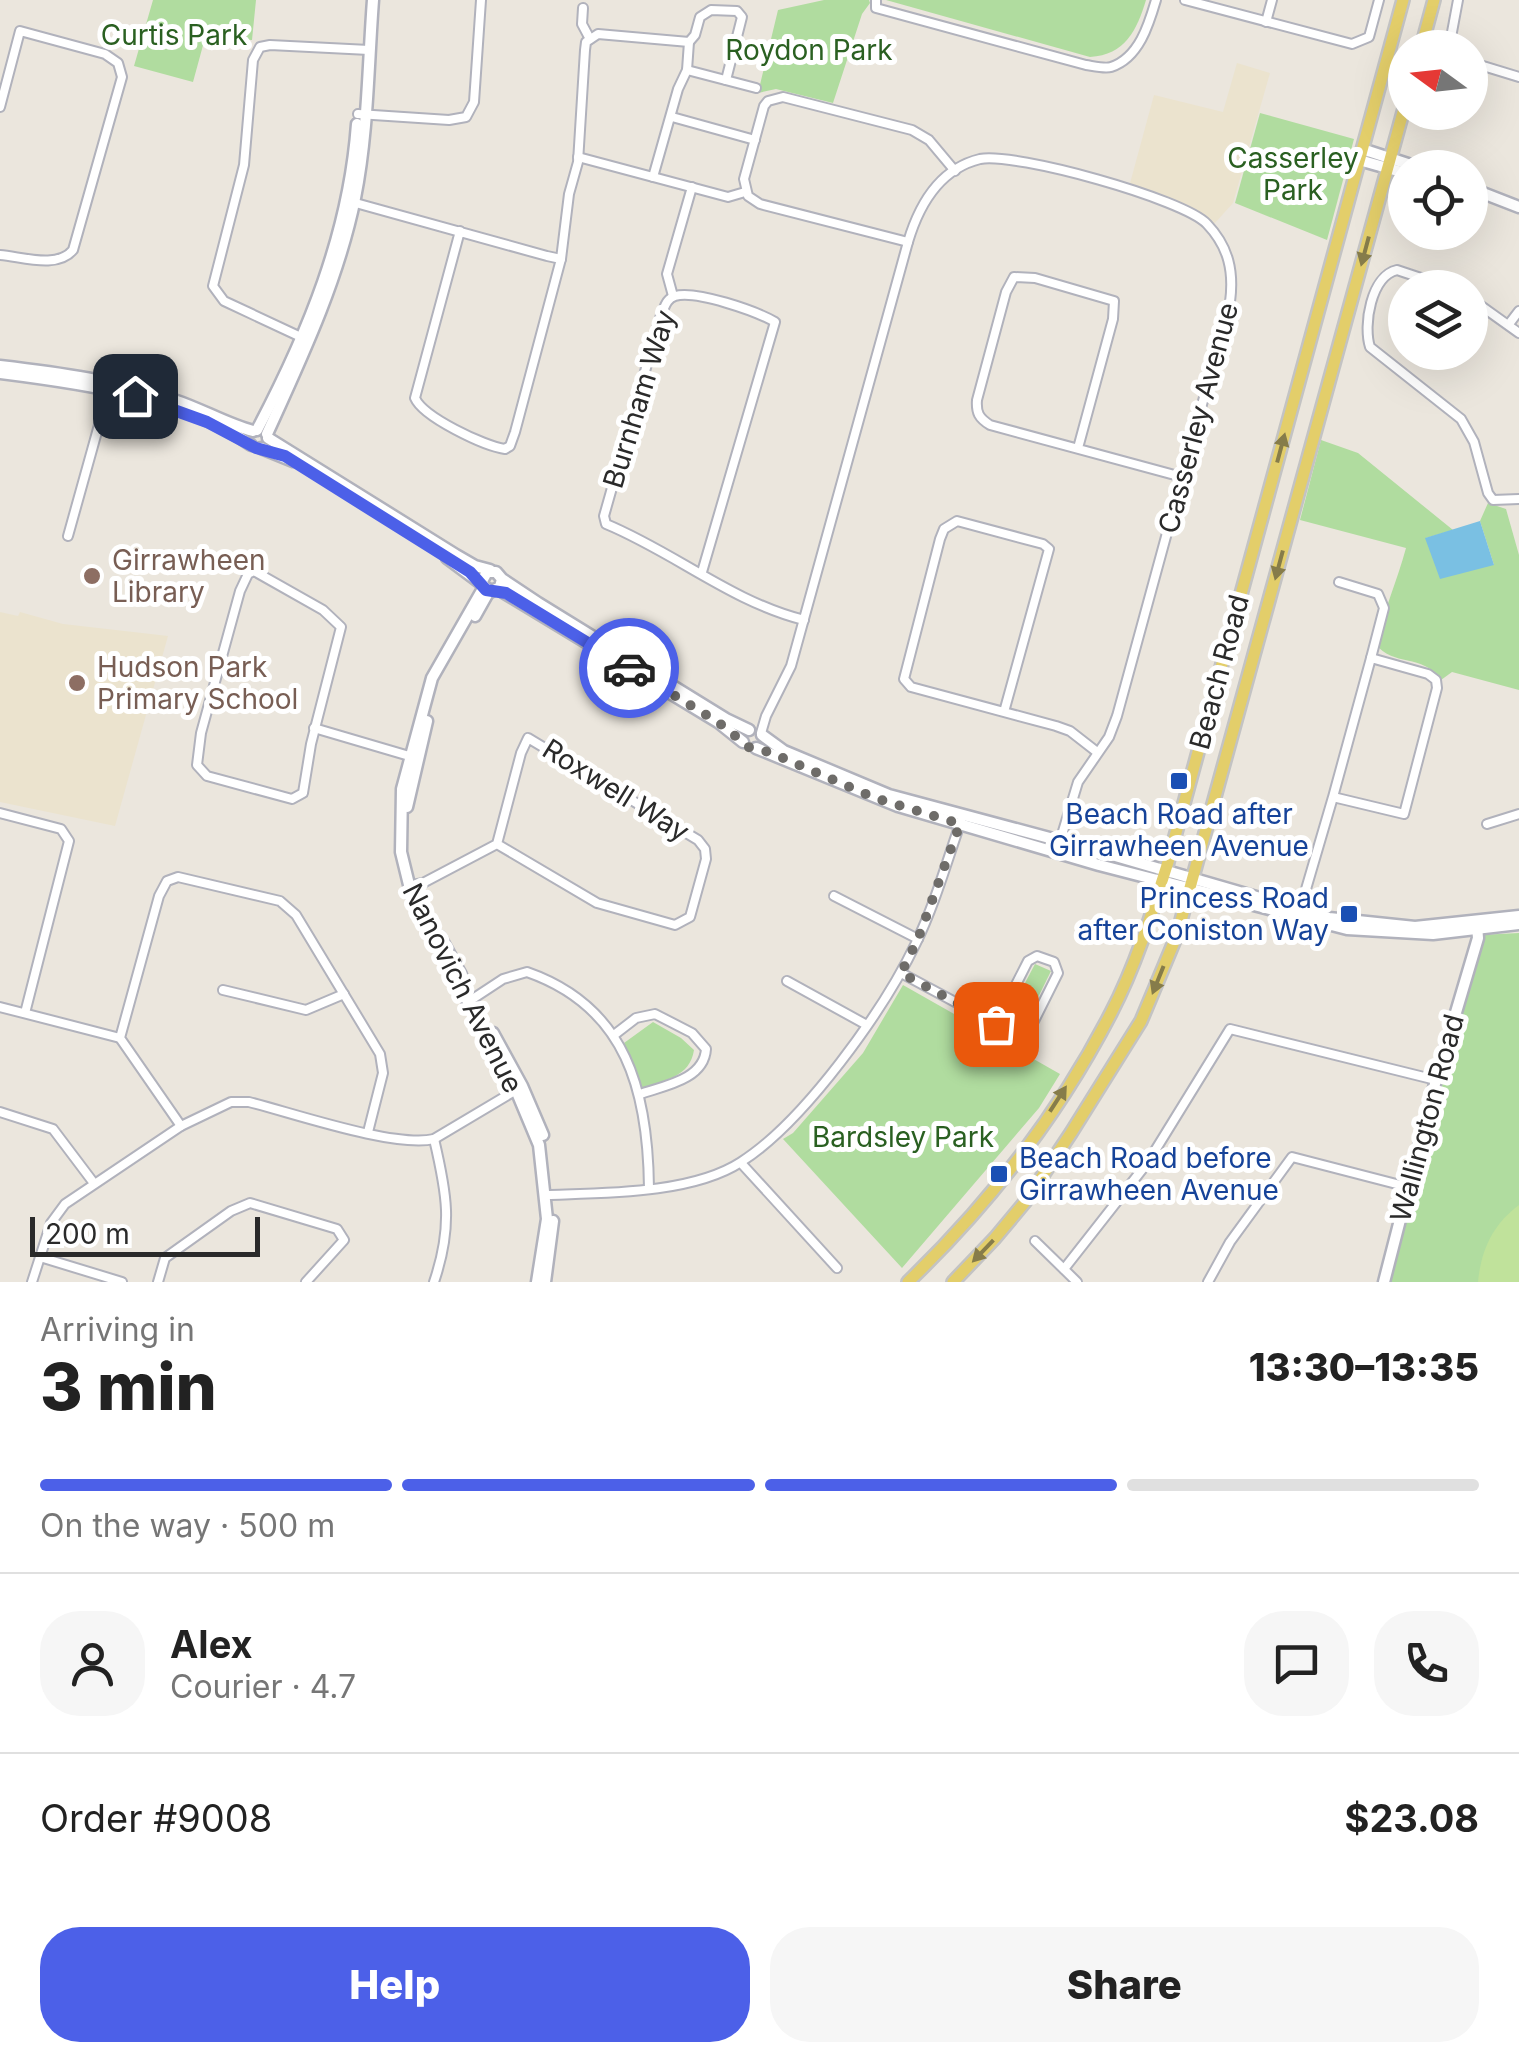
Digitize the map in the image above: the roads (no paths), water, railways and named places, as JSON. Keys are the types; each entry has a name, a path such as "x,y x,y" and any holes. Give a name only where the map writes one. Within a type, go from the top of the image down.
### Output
{"main road":[{"path":"259,438 306,340 350,202 362,114 369,0"},
{"name":"Beach Road","path":"908,1282 997,1187 1073,1076 1111,1013 1146,930 1403,0"},
{"path":"1426,30 1434,0"},
{"path":"1361,154 1388,162"},
{"name":"Beach Road","path":"953,1282 1025,1202 1124,1050 1156,986 1192,884 1388,166"},
{"path":"1488,195 1519,207"},
{"path":"0,370 70,373 173,400 259,438 470,572 784,751 871,789 962,820"},
{"path":"491,584 718,722 747,747 875,798 1374,932 1415,934 1519,916"},
{"name":"Nanovich Avenue","path":"491,584 440,675 414,758 406,813 411,885 545,1143 552,1240 545,1282"},
{"path":"743,742 756,732"},
{"path":"756,732 762,744 756,748"},
{"path":"1471,926 1519,924"},
{"name":"Wallington Road","path":"1384,1282 1436,1080 1478,938 1471,926"},
{"name":"Nanovich Avenue","path":"537,1282 550,1194"}],"street":[{"path":"362,114 450,120 466,117 474,102 482,0"},
{"path":"876,0 876,8 1086,65 1111,67 1130,54 1147,32 1156,0"},
{"path":"1185,0 1352,44 1368,37 1379,0"},
{"path":"1266,22 1272,0"},
{"path":"1452,30 1458,0"},
{"path":"583,8 582,24 590,38"},
{"path":"653,176 687,70 689,42 700,17 711,10 737,11 742,17 726,80"},
{"path":"0,107 20,31 106,54 118,63 122,77 74,250 56,261 0,255"},
{"path":"460,231 414,398 430,415 500,449 510,446 515,432 561,259 578,157 585,50 590,38 598,34 689,42"},
{"path":"306,340 224,301 213,286 247,147 253,60 260,48 270,45 366,50"},
{"path":"1488,67 1519,76"},
{"path":"687,70 756,88"},
{"path":"756,732 786,679 908,242 926,196 955,171 922,134 783,97 768,101 744,179 745,192 760,204 908,242"},
{"path":"672,117 755,140"},
{"path":"578,157 728,196 745,192"},
{"name":"Casserley Avenue","path":"955,171 982,159 1002,158 1172,202 1205,220 1221,240 1233,278 1230,302 1116,716 1109,737 1078,782 1058,846"},
{"path":"673,296 667,274 692,187"},
{"path":"350,202 561,259"},
{"path":"1388,272 1380,278 1365,330 1370,347 1388,361"},
{"path":"1078,448 1113,319 1114,301 1035,278 1014,278 1006,292 977,400 978,414 990,424 1182,477"},
{"name":"Burnham Way","path":"702,572 775,322 693,295 673,296 661,315 604,516 606,524 702,572 751,602 804,620"},
{"path":"1488,310 1519,333"},
{"path":"1508,324 1519,311"},
{"path":"1399,370 1461,419 1474,442 1493,500 1519,499"},
{"path":"68,536 109,386"},
{"path":"1004,712 1049,549 1043,544 957,521 944,530 940,539 904,679 911,687 1070,731 1097,752"},
{"path":"254,571 322,610 341,628 314,728 298,798 207,776 198,765 200,733 240,590 248,574 254,571"},
{"path":"1299,914 1384,608 1378,594 1339,582"},
{"path":"1332,796 1404,814 1407,804 1436,680 1428,674 1370,658"},
{"path":"314,728 414,758"},
{"name":"Roxwell Way","path":"528,738 698,840 706,859 690,917 676,925 597,904 498,844 528,738"},
{"path":"0,814 62,829 68,840 25,1013"},
{"path":"1487,824 1519,814"},
{"path":"550,1194 692,1181 741,1162 807,1100 901,973 918,939 962,820"},
{"path":"411,885 498,844"},
{"path":"120,1038 159,896 167,881 178,877 280,901 296,915 380,1054 384,1073 368,1132"},
{"path":"834,896 918,939"},
{"path":"901,973 1018,1036 1030,1029 1058,973 1054,962 1037,956 1028,961 996,1024"},
{"path":"471,1000 503,979 527,972 587,1006 614,1035 640,1094 646,1122 648,1188"},
{"path":"787,981 865,1024"},
{"path":"223,990 306,1010 344,994"},
{"path":"0,1007 120,1038 181,1126"},
{"path":"614,1035 636,1018 655,1014 692,1033 706,1049 702,1064 693,1074 640,1094"},
{"path":"1064,1269 1148,1162 1230,1030 1436,1080"},
{"path":"32,1282 59,1209 93,1182 181,1126 231,1102 249,1102 409,1142 434,1139 519,1088"},
{"path":"0,1112 52,1128 93,1182"},
{"path":"434,1139 448,1196 445,1250 434,1282"},
{"path":"1208,1282 1230,1242 1292,1157 1408,1187"},
{"path":"741,1162 837,1268"},
{"path":"158,1282 165,1258 231,1211 250,1204 337,1228 344,1240 306,1282"},
{"path":"1035,1241 1077,1282"},
{"path":"40,1257 122,1282"}],"water":[{"path":"1480,521 1494,565 1440,579 1425,538"}],"place":[{"name":"Girrawheen Library","path":"92,576"},
{"name":"Hudson Park Primary School","path":"77,683"},
{"name":"Beach Road after Girrawheen Avenue","path":"1179,781"},
{"name":"Princess Road after Coniston Way","path":"1349,914"},
{"name":"Beach Road before Girrawheen Avenue","path":"999,1174"}],"park label":[{"name":"Curtis Park","path":"174,35"},
{"name":"Roydon Park","path":"809,50"},
{"name":"Casserley Park","path":"1293,174"},
{"name":"Bardsley Park","path":"903,1137"}]}
